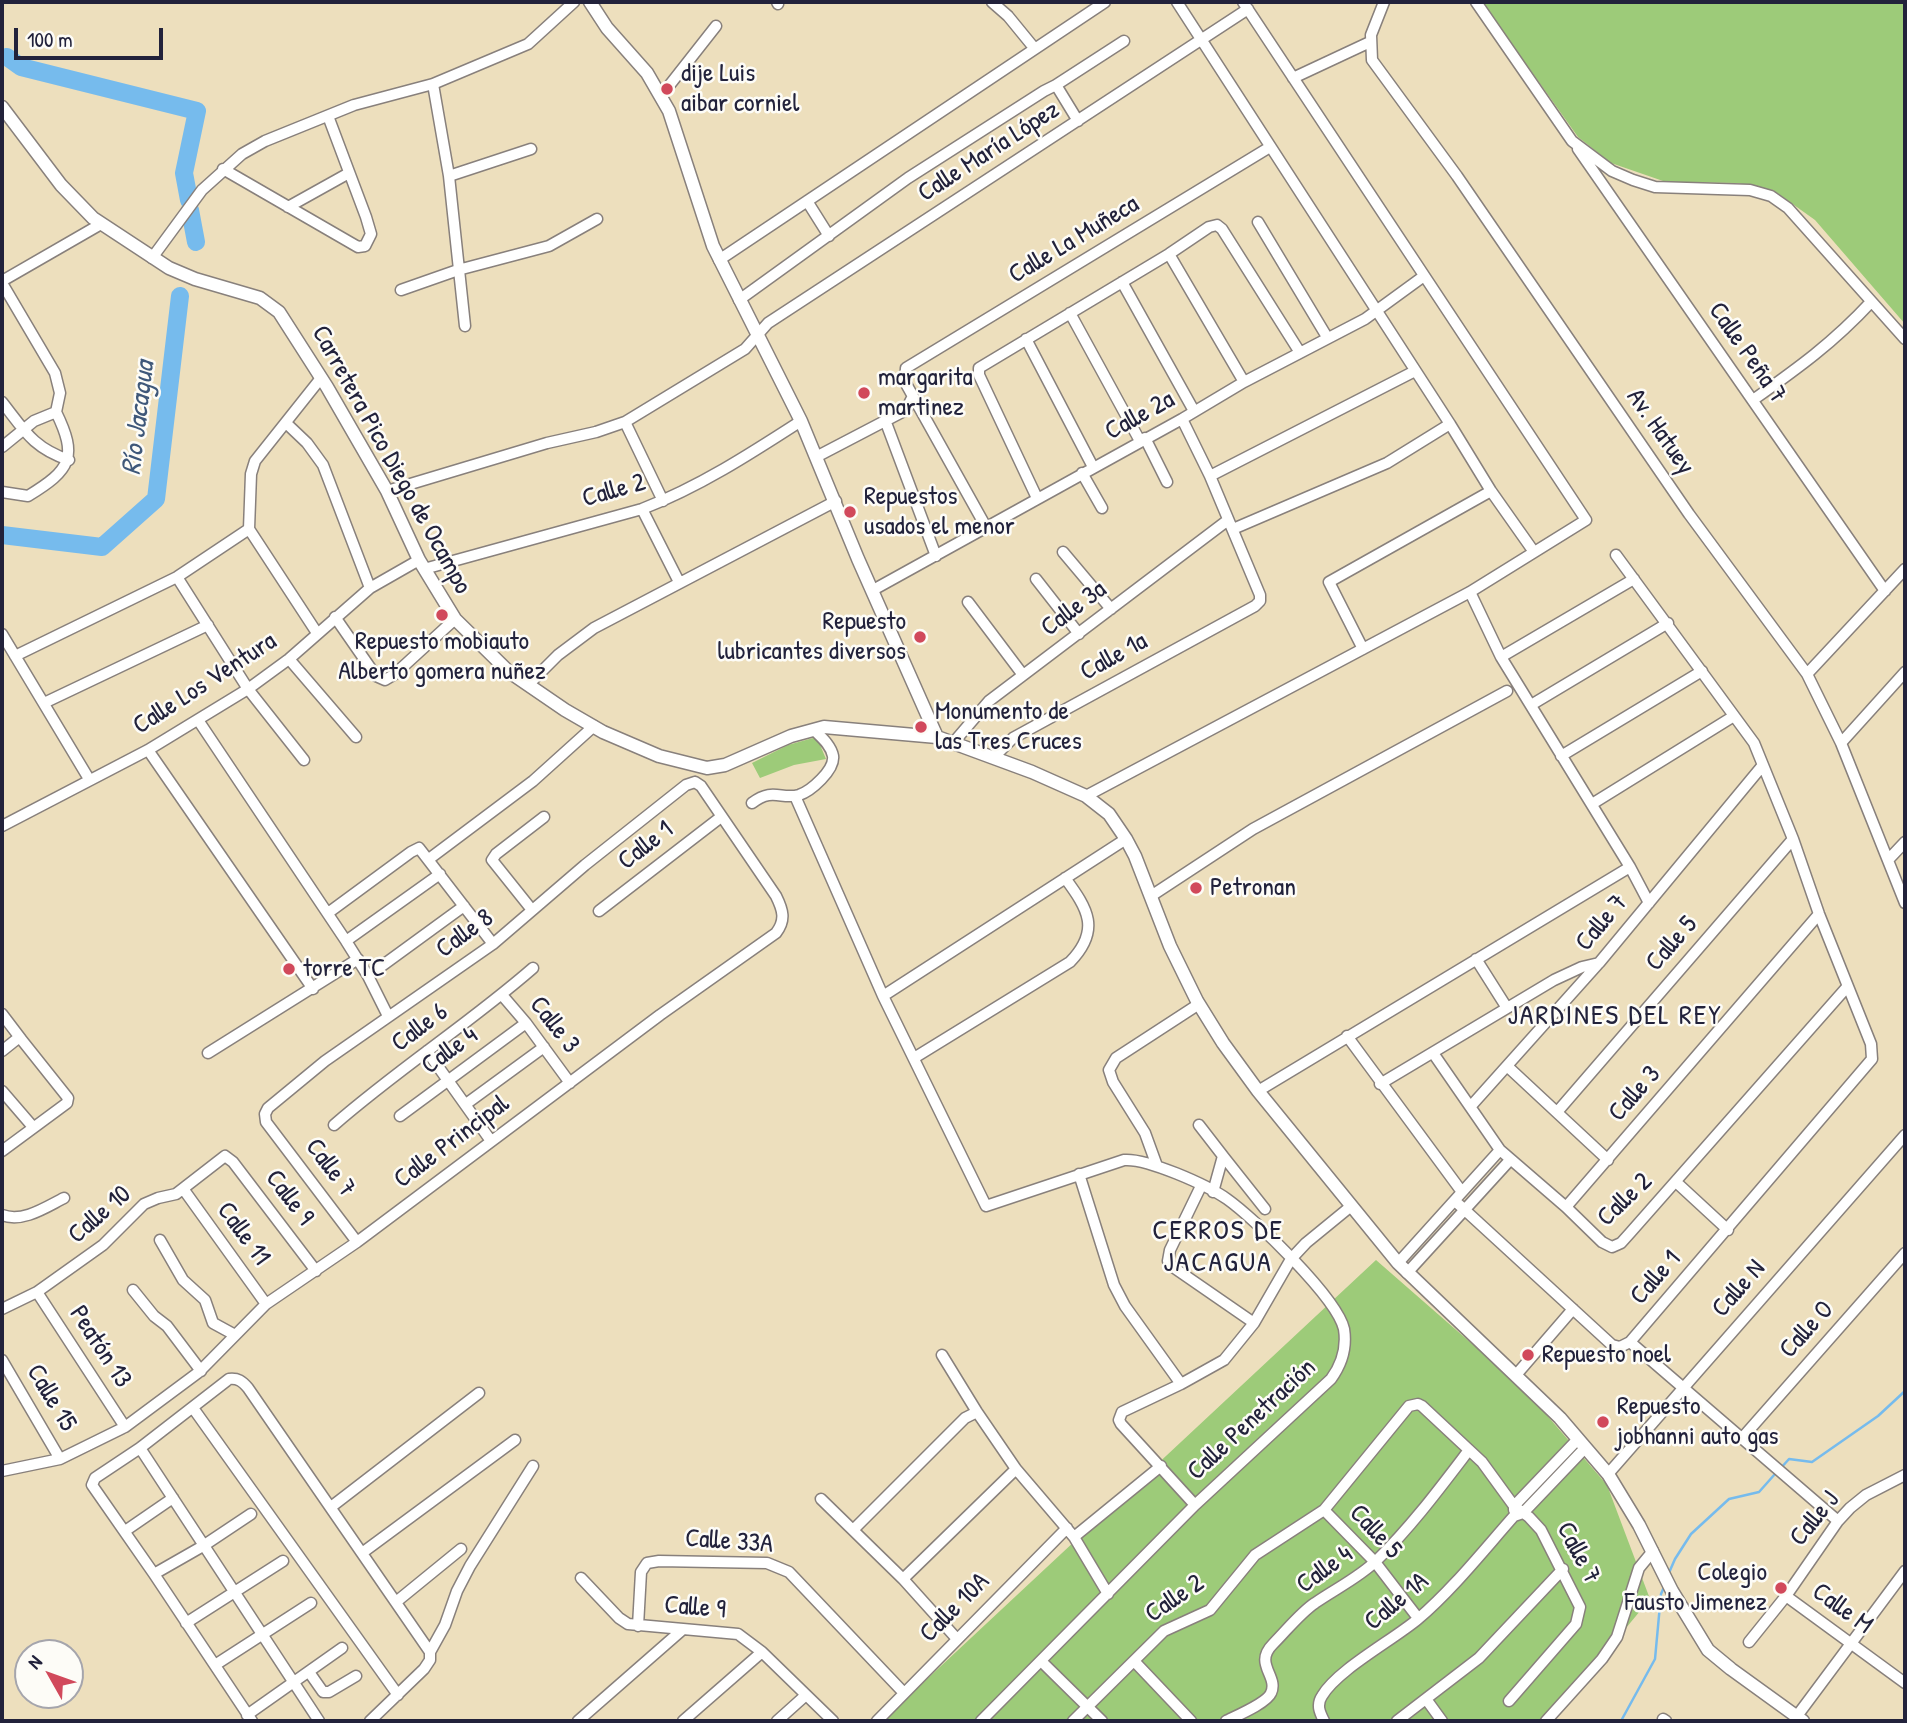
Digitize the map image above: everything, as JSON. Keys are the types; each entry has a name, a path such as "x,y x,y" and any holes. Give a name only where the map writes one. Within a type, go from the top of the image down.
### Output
{"street":[{"path":"152,258 187,209 223,169 242,154 265,141 354,106 433,83 528,44 573,2"},
{"path":"590,2 607,28 647,73 661,96 719,260 801,421 937,737"},
{"path":"719,260 1105,2"},
{"path":"1177,2 1491,491 1535,552"},
{"path":"1293,78 1370,42 1384,2"},
{"name":"Calle Peña 7","path":"1476,2 1885,590"},
{"path":"1000,4 1035,49"},
{"path":"1086,796 1470,592 1586,520 1245,5"},
{"name":"Calle María López","path":"387,491 625,422 745,349 768,323 1201,40 1245,5"},
{"path":"661,96 716,26"},
{"path":"739,300 908,178 1124,41"},
{"name":"Av. Hatuey","path":"1370,42 1372,60 1457,176 1689,514 1807,674 1841,743 1905,903"},
{"path":"433,83 449,176 465,326"},
{"path":"1056,85 1078,121"},
{"name":"Carretera Pico Diego de Ocampo","path":"2,107 61,185 93,218 175,271 269,303 285,320 387,491 422,564 455,619 489,655 528,685 594,726 659,757 697,767 725,765 791,736 837,726 937,737 994,757 1086,796 1109,814 1126,839 1170,946 1199,1004 1258,1091 1350,1207 1407,1273 1560,1418 1608,1474 1653,1551 1672,1591 1708,1650 1800,1719"},
{"path":"223,169 358,247 365,246 371,234 328,116"},
{"path":"1572,141 1612,171 1655,187 1750,190 1771,196 1788,208 1905,339"},
{"name":"Calle La Muñeca","path":"913,396 905,382 904,374 910,364 1270,147"},
{"path":"449,176 531,149"},
{"path":"288,207 349,173"},
{"path":"807,201 829,236"},
{"path":"401,290 458,270 549,246 597,219"},
{"path":"1258,222 1326,337"},
{"path":"2,492 28,496 52,479 69,460 70,446 56,412 60,393 55,373 2,282 101,224"},
{"path":"1037,498 978,372 982,366 1169,254 1209,227 1220,227 1299,351"},
{"path":"1169,254 1244,382"},
{"name":"Calle 2a","path":"873,590 1299,351 1376,313 1424,276"},
{"path":"1122,282 1194,411"},
{"path":"1753,400 1812,359 1871,302"},
{"path":"1070,313 1167,482"},
{"path":"1026,339 1093,467"},
{"path":"1210,476 1415,371"},
{"path":"317,633 248,529 252,470 259,456 321,378"},
{"path":"816,457 906,410 913,396"},
{"path":"913,396 986,527"},
{"path":"2,402 43,450 69,460"},
{"path":"2,447 43,416 56,412"},
{"path":"1182,419 1231,524"},
{"path":"885,420 936,556"},
{"name":"Calle 2","path":"422,564 642,509 726,468 801,421"},
{"path":"625,422 663,500"},
{"path":"286,423 307,443 323,465 370,588"},
{"name":"Calle 3a","path":"954,742 989,701 1111,609 1231,524 1387,463 1450,424"},
{"path":"1082,473 1102,508"},
{"path":"1363,649 1329,582 1491,491"},
{"path":"528,685 558,655 593,628 835,501"},
{"path":"642,509 679,582"},
{"name":"Calle 1a","path":"994,757 1013,738 1255,606 1260,601 1260,595 1231,524"},
{"path":"15,656 177,577 248,529"},
{"path":"1063,552 1111,609"},
{"path":"1616,555 1754,743 1793,839 1847,987"},
{"name":"Calle Los Ventura","path":"2,826 148,750 248,689 289,659 370,588 422,564"},
{"path":"1807,674 1885,590 1903,576"},
{"path":"177,577 248,689 304,760"},
{"path":"1036,579 1079,634"},
{"path":"1501,656 1634,579"},
{"path":"1470,592 1501,656 1630,867 1648,903"},
{"path":"968,603 1023,675"},
{"path":"335,617 376,676 385,680 455,619"},
{"path":"1531,705 1668,623"},
{"path":"44,703 208,625"},
{"path":"2,634 89,779"},
{"path":"289,659 356,737"},
{"path":"1561,756 1702,671"},
{"path":"1841,743 1905,672"},
{"path":"1151,896 1253,829 1507,691"},
{"path":"1592,804 1734,716"},
{"path":"198,720 358,959 388,1016"},
{"path":"429,859 533,781 594,726"},
{"path":"752,803 769,794 795,796 812,787 825,774 833,756 829,746 814,730"},
{"path":"148,750 313,989"},
{"name":"Calle 7","path":"1471,1106 1600,963 1763,765"},
{"path":"695,782 697,767"},
{"name":"Calle Principal","path":"2,1471 60,1459 125,1427 201,1371 266,1304 357,1242 660,1015 772,937 780,928 783,914 776,896 701,786 695,782"},
{"name":"Calle 8","path":"266,1122 266,1111 276,1100 325,1061 493,944 686,785 695,782"},
{"path":"795,796 883,996 914,1058 1070,962 1080,951 1087,937 1087,913 1084,904 1065,878"},
{"path":"532,910 492,860 544,817"},
{"name":"Calle 1","path":"599,911 721,817"},
{"path":"883,996 1126,839"},
{"name":"Calle 5","path":"1558,1111 1793,839"},
{"path":"1888,860 1905,842"},
{"path":"328,913 414,850 423,850 493,944"},
{"path":"1258,1091 1630,867"},
{"path":"346,941 440,874"},
{"path":"368,976 464,906"},
{"name":"Calle 3","path":"1566,1207 1819,914"},
{"path":"208,1053 358,959"},
{"path":"1476,959 1507,1008"},
{"path":"1380,1084 1554,980 1582,967 1600,963"},
{"name":"Calle 6","path":"334,1125 533,968"},
{"name":"Calle 2","path":"1433,1053 1500,1150 1607,1246 1617,1246 1847,987"},
{"name":"Calle 1","path":"1348,1036 1466,1211 1615,1347 1620,1348 1630,1342 1868,1068 1872,1059 1871,1044 1847,987"},
{"name":"Calle 3","path":"502,995 570,1083"},
{"path":"1157,1166 1145,1133 1113,1082 1109,1070 1116,1058 1199,1004"},
{"path":"2,1014 68,1098 67,1103 2,1151"},
{"name":"Calle 4","path":"400,1116 526,1023"},
{"path":"2,1051 21,1039"},
{"path":"466,1104 544,1047"},
{"path":"427,1051 491,1141"},
{"name":"Calle Penetración","path":"914,1058 986,1206 1124,1160 1132,1159 1157,1166 1227,1199 1258,1226 1323,1294 1341,1321 1345,1343 1341,1362 1331,1379 1195,1505 981,1721"},
{"path":"1507,1066 1608,1160"},
{"path":"2,1091 33,1127"},
{"name":"Calle 7","path":"266,1122 357,1242"},
{"path":"1199,1125 1265,1209"},
{"name":"Calle N","path":"1608,1474 1905,1135"},
{"path":"1398,1263 1500,1150"},
{"name":"Calle 10","path":"2,1309 37,1293 103,1245 144,1204 184,1190 225,1156"},
{"name":"Calle 9","path":"225,1156 233,1162 316,1271"},
{"path":"1213,1192 1223,1156"},
{"path":"1407,1273 1510,1160"},
{"path":"1079,1174 1114,1284 1125,1306 1181,1384"},
{"path":"1676,1182 1728,1230"},
{"path":"1201,1186 1170,1250 1168,1261 1170,1265 1254,1322"},
{"name":"Calle 11","path":"184,1190 266,1304"},
{"path":"2,1215 8,1218 25,1216 64,1198"},
{"path":"1195,1505 1121,1424 1120,1416 1126,1408 1181,1384 1224,1360 1254,1322 1291,1259 1350,1207"},
{"path":"160,1240 183,1280 205,1300 213,1323 235,1335"},
{"name":"Calle O","path":"1743,1437 1905,1253"},
{"path":"133,1290 154,1316 167,1326 201,1371"},
{"name":"Peatón 13","path":"37,1293 125,1427"},
{"path":"1516,1376 1573,1309"},
{"path":"1630,1342 1838,1521"},
{"path":"942,1355 1016,1469 1070,1532 1108,1594"},
{"name":"Calle 15","path":"2,1360 60,1459"},
{"path":"342,1648 293,1682 250,1718 125,1531 93,1489 93,1481 229,1379 241,1380 430,1652"},
{"path":"331,1507 479,1393"},
{"name":"Calle 2","path":"1073,1721 1164,1631 1210,1610 1255,1555 1324,1510 1409,1406 1422,1406"},
{"name":"Calle 7","path":"1422,1406 1482,1462 1517,1512 1529,1517 1541,1530 1580,1607 1578,1621 1509,1702"},
{"path":"193,1408 398,1695"},
{"path":"853,1530 965,1418 977,1412"},
{"path":"362,1553 515,1440"},
{"name":"Calle 1A","path":"1324,1721 1319,1709 1324,1693 1349,1670 1418,1618 1453,1584 1581,1443"},
{"path":"140,1448 319,1721"},
{"name":"Calle 4","path":"1234,1720 1265,1700 1271,1693 1273,1686 1265,1662 1266,1654 1272,1645 1312,1605 1375,1562 1421,1511 1469,1450"},
{"path":"370,1721 428,1664 430,1652 445,1625 457,1591 470,1566 533,1466"},
{"name":"Calle 10A","path":"877,1721 957,1639 1070,1532 1161,1466"},
{"path":"903,1579 1016,1469"},
{"name":"Calle J","path":"1749,1642 1786,1597 1838,1521 1866,1496 1905,1475"},
{"path":"125,1531 173,1498"},
{"path":"821,1499 903,1579 957,1639"},
{"name":"Calle 5","path":"1324,1510 1375,1562 1418,1618"},
{"path":"154,1574 251,1514"},
{"path":"396,1602 461,1549"},
{"path":"1546,1721 1602,1659 1616,1637 1639,1568 1653,1551"},
{"path":"186,1623 283,1561"},
{"name":"Calle 33A","path":"638,1626 641,1572 647,1563 767,1563 789,1572 904,1693"},
{"path":"1397,1721 1479,1658 1563,1569"},
{"path":"1800,1719 1851,1644 1900,1586 1905,1571"},
{"name":"Calle 9","path":"581,1578 628,1624 738,1634 762,1652 833,1721"},
{"name":"Calle M","path":"1786,1597 1905,1683"},
{"path":"215,1665 311,1603"},
{"path":"578,1721 682,1630"},
{"path":"684,1721 762,1652"},
{"path":"1041,1661 1102,1721"},
{"path":"1134,1661 1191,1721"},
{"path":"309,1672 323,1692 330,1692 356,1676"},
{"path":"777,1721 806,1695"},
{"path":"1426,1699 1442,1721"}],"green space":[{"path":"1482,2 1905,2 1905,324 1815,220 1773,190 1737,183 1666,182 1611,163 1578,137"},
{"path":"813,738 818,740 826,759 794,765 760,778 752,763 788,745"},
{"path":"1376,1260 1526,1391 1607,1485 1650,1599 1549,1721 882,1721"}],"waterway":[{"name":"Río Jacagua","path":"7,57 21,67 197,111 184,173 189,200"},
{"name":"Río Jacagua","path":"190,210 196,242"},
{"name":"Río Jacagua","path":"2,535 102,547 156,499 180,296"},
{"path":"1780,1469 1789,1459 1812,1462 1878,1416 1905,1391"},
{"path":"1668,1575 1691,1534 1729,1499 1759,1492 1775,1474"},
{"path":"1621,1721 1655,1659 1661,1594 1665,1585"}],"place":[{"name":"dije Luis aibar corniel","path":"667,89"},
{"name":"margarita martinez","path":"864,393"},
{"name":"Repuestos usados el menor","path":"850,512"},
{"name":"Repuesto mobiauto Alberto gomera nuñez","path":"442,615"},
{"name":"Repuesto lubricantes diversos","path":"920,637"},
{"name":"Monumento de las Tres Cruces","path":"921,727"},
{"name":"Petronan","path":"1196,888"},
{"name":"torre TC","path":"289,969"},
{"name":"Repuesto noel","path":"1528,1355"},
{"name":"Repuesto jobhanni auto gas","path":"1603,1422"},
{"name":"Colegio Fausto Jimenez","path":"1781,1588"}],"district":[{"name":"JARDINES DEL REY","path":"1615,1017"},
{"name":"CERROS DE JACAGUA","path":"1218,1248"}]}
